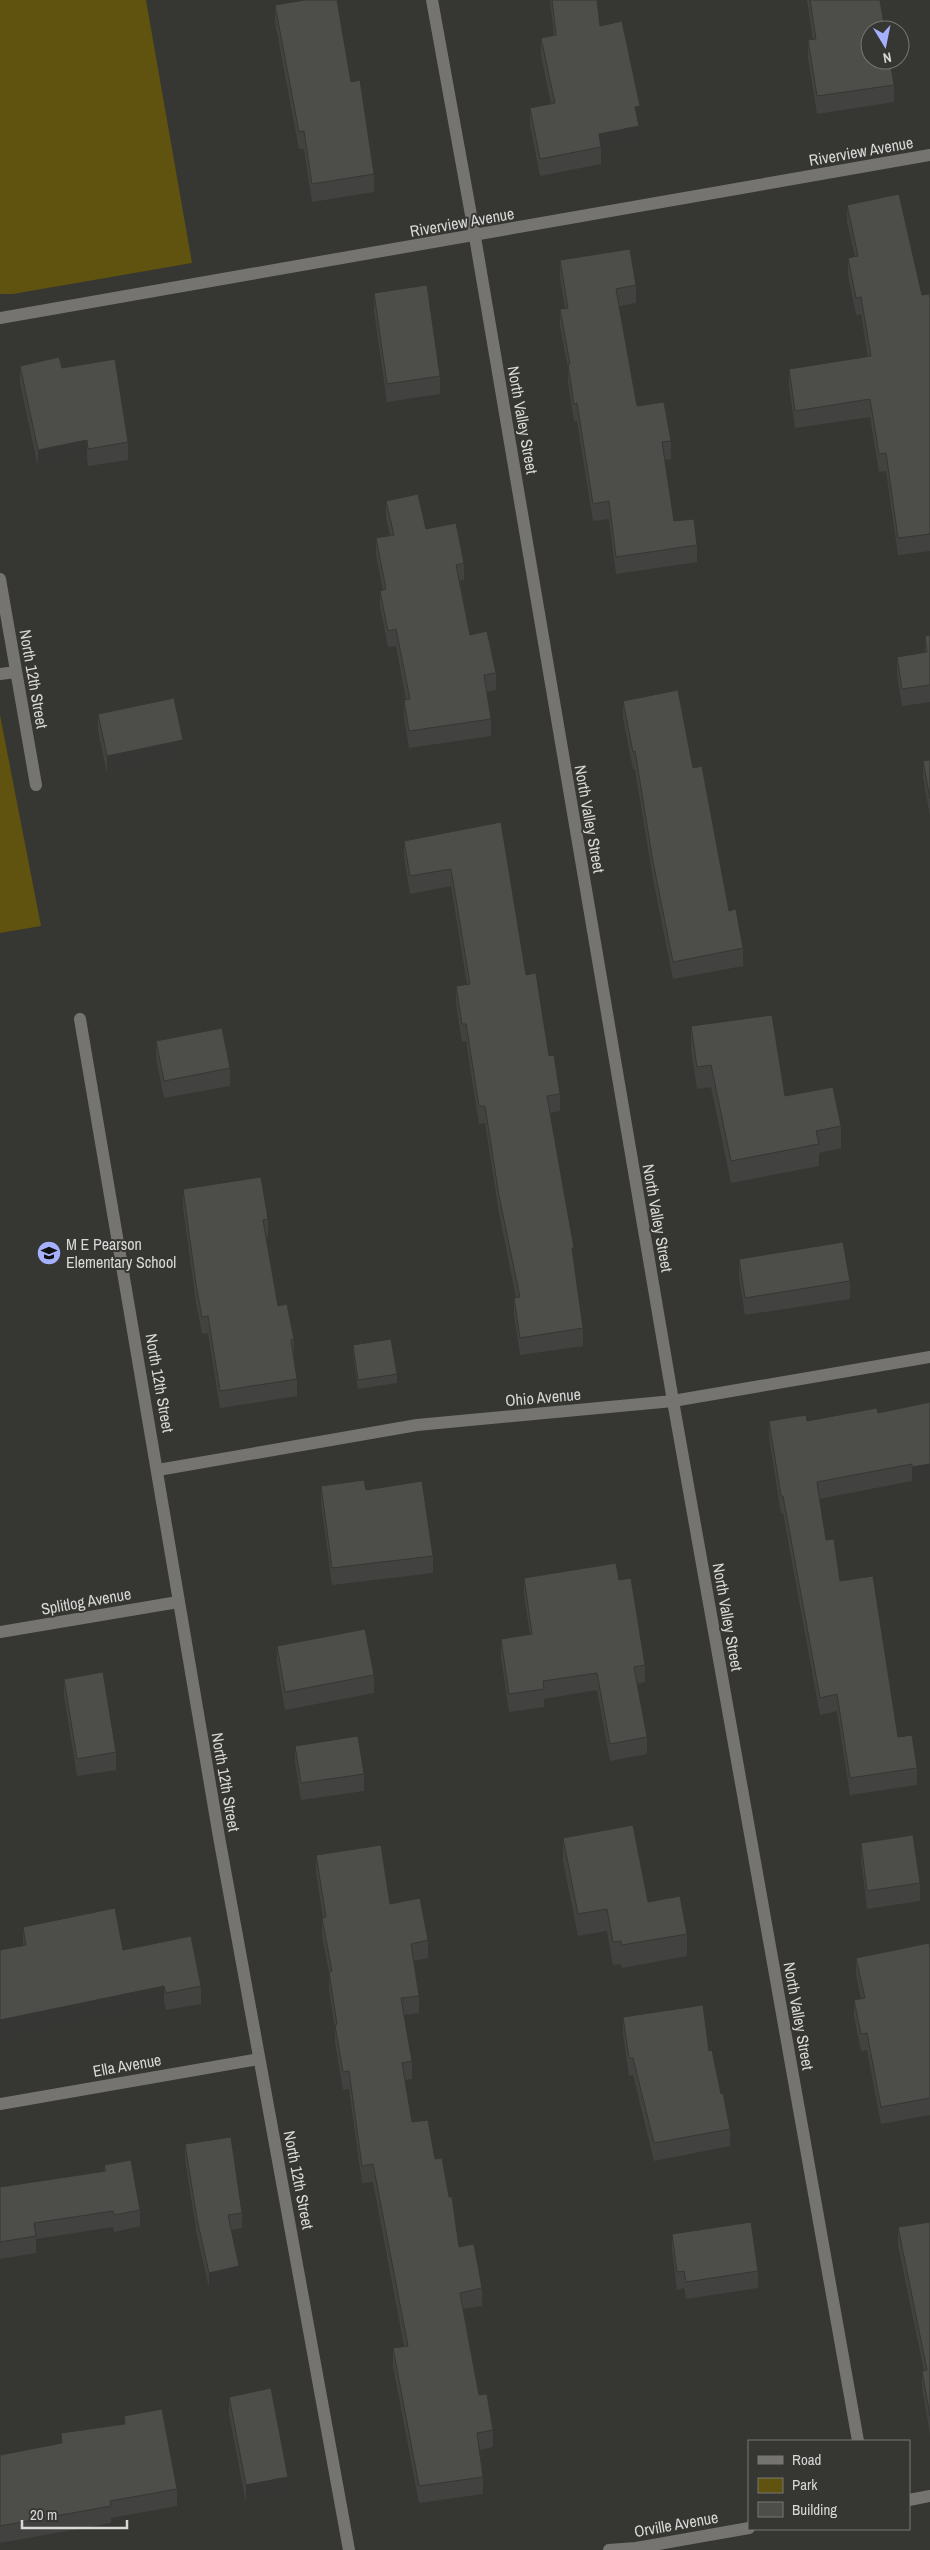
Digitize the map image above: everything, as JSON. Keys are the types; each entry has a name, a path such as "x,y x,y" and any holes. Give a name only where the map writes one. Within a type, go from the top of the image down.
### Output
{"street":[{"name":"North Valley Street","path":"432,0 475,237 672,1401 858,2440"},
{"name":"Riverview Avenue","path":"0,318 214,279 475,237 930,156"},
{"name":"North 12th Street","path":"0,579 36,785"},
{"path":"0,674 16,672"},
{"name":"North 12th Street","path":"80,1019 158,1470 178,1602 349,2550"},
{"name":"Ohio Avenue","path":"158,1470 417,1425 672,1401 930,1356"},
{"name":"Splitlog Avenue","path":"0,1632 178,1602"},
{"name":"Ella Avenue","path":"0,2104 259,2059"},
{"path":"910,2500 930,2496"},
{"name":"Orville Avenue","path":"608,2550 636,2549 748,2528"}],"green space":[{"path":"0,0 146,0 192,263 13,294 0,294"},
{"path":"0,715 41,926 0,933"}],"building":[{"path":"305,0 337,0 351,82 360,80 374,174 312,184 304,131 299,132 275,5"},
{"path":"552,0 597,0 600,26 622,21 640,106 635,107 639,126 599,134 601,147 540,159 530,108 555,103 541,38 556,35"},
{"path":"810,0 880,0 883,20 860,20 860,70 892,70 894,85 817,96 808,40 816,39"},
{"path":"899,194 922,295 929,294 930,297 930,534 898,538 886,453 879,454 870,399 795,411 789,369 871,356 861,297 856,298 848,258 858,256 847,205"},
{"path":"630,249 636,285 616,289 637,406 664,402 671,441 662,442 674,521 694,519 697,545 616,557 609,501 593,504 577,403 574,404 568,364 570,364 560,309 568,308 560,260"},
{"path":"427,285 440,376 387,384 374,293"},
{"path":"59,357 62,368 115,359 128,442 88,449 87,440 38,450 20,366"},
{"path":"418,494 426,529 456,523 464,563 456,565 470,635 487,631 496,673 484,675 491,719 409,731 404,700 410,699 396,629 388,631 380,591 386,589 376,538 394,535 386,501"},
{"path":"930,635 930,685 902,689 897,657 927,652 925,636"},
{"path":"678,690 693,768 702,766 729,911 736,909 743,948 673,962 653,862 635,751 633,752 623,701"},
{"path":"174,698 183,740 107,756 98,714"},
{"path":"930,760 930,799 923,761"},
{"path":"501,822 526,975 536,973 549,1056 554,1055 560,1094 547,1096 574,1248 572,1248 583,1328 520,1338 514,1298 520,1297 499,1196 485,1106 479,1106 466,1024 462,1024 456,986 470,984 451,869 410,876 404,841"},
{"path":"772,1015 785,1096 833,1087 841,1126 816,1131 819,1144 731,1161 711,1065 697,1067 691,1026"},
{"path":"222,1028 230,1068 164,1081 156,1041"},
{"path":"261,1177 268,1219 263,1220 278,1306 287,1304 294,1339 291,1340 297,1379 220,1391 208,1316 202,1317 183,1189"},
{"path":"843,1242 850,1281 745,1298 739,1259"},
{"path":"391,1339 397,1374 358,1380 353,1345"},
{"path":"930,1402 930,1464 912,1467 912,1464 817,1482 826,1540 834,1539 840,1581 873,1576 898,1737 912,1735 917,1768 850,1778 837,1694 820,1698 783,1496 781,1496 769,1421 806,1415 807,1421 877,1408 878,1413"},
{"path":"364,1480 366,1490 422,1481 433,1556 332,1568 321,1486"},
{"path":"616,1563 619,1580 631,1578 645,1665 634,1667 647,1737 610,1744 597,1673 543,1681 544,1689 509,1694 501,1639 532,1634 524,1578"},
{"path":"365,1629 374,1675 285,1692 277,1646"},
{"path":"103,1672 116,1752 77,1759 64,1679"},
{"path":"358,1736 364,1774 301,1783 295,1746"},
{"path":"633,1825 648,1902 680,1896 687,1934 622,1945 621,1941 613,1942 607,1909 578,1914 563,1838"},
{"path":"913,1835 920,1883 867,1891 861,1843"},
{"path":"381,1845 390,1904 420,1898 428,1940 411,1944 419,1996 401,1998 412,2061 402,2063 412,2122 428,2120 435,2159 442,2158 449,2197 452,2197 459,2247 474,2244 482,2288 460,2293 479,2395 487,2394 493,2430 477,2433 483,2477 419,2486 393,2348 408,2346 373,2164 362,2166 349,2071 343,2072 329,1972 332,1971 322,1918 326,1917 316,1855"},
{"path":"115,1908 123,1950 191,1936 201,1986 166,1993 164,1986 0,2020 0,1950 26,1945 23,1927"},
{"path":"929,1943 930,2098 881,2107 867,2033 861,2034 854,2000 865,1998 856,1958"},
{"path":"703,2005 709,2051 712,2050 730,2129 654,2143 633,2058 629,2058 623,2017"},
{"path":"231,2137 242,2213 228,2215 239,2266 209,2273 197,2219 185,2144"},
{"path":"131,2160 140,2210 114,2215 113,2211 34,2223 36,2236 0,2242 0,2187 106,2171 104,2165"},
{"path":"751,2222 758,2271 686,2282 684,2271 677,2272 672,2234"},
{"path":"930,2222 930,2416 922,2371 927,2370 898,2227"},
{"path":"271,2388 288,2477 246,2485 229,2397"},
{"path":"162,2409 177,2489 110,2501 111,2506 0,2526 0,2455 62,2443 61,2433 125,2424 124,2416"}],"place":[{"name":"M E Pearson Elementary School","path":"49,1253"}]}
